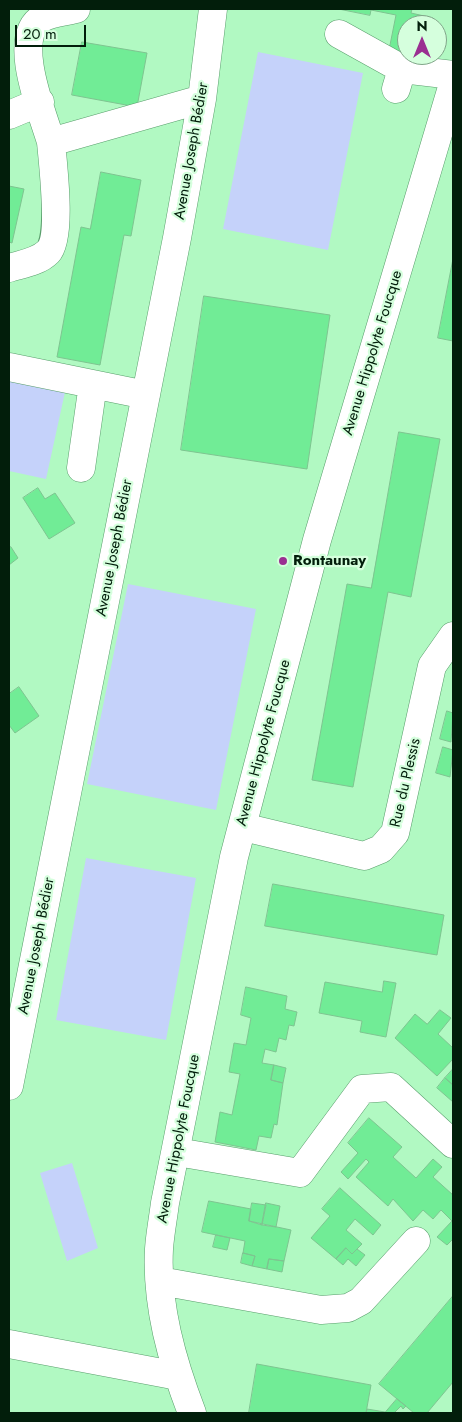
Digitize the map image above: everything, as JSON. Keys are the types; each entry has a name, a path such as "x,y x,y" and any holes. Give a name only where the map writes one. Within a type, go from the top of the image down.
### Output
{"street":[{"path":"9,268 41,258 50,250 56,222 51,142 27,57 28,37 42,18 76,9"},
{"name":"Avenue Joseph Bédier","path":"9,1086 146,395 202,99 213,9"},
{"path":"339,34 399,79 453,75"},
{"name":"Avenue Hippolyte Foucque","path":"192,1413 178,1376 165,1325 159,1250 165,1203 177,1152 229,883 242,827 405,209 453,84"},
{"path":"51,142 202,99"},
{"path":"9,114 40,102"},
{"path":"9,367 146,395"},
{"path":"81,468 93,384"},
{"name":"Rue du Plessis","path":"242,827 364,856 381,849 395,833 432,666 453,636"},
{"path":"177,1152 300,1173 362,1089 391,1087 453,1144"},
{"path":"160,1281 321,1310 348,1308 362,1301 416,1241"},
{"path":"9,1344 178,1376"}],"shaded area":[{"path":"258,52 363,73 328,250 223,229"},
{"path":"9,380 65,392 46,479 9,471"},
{"path":"128,584 256,609 216,810 87,784"},
{"path":"86,858 196,878 166,1040 56,1020"},
{"path":"72,1163 98,1248 67,1261 40,1173"}],"building":[{"path":"339,9 412,9 411,13 420,15 397,15 397,52 389,50 396,15 371,10 370,15"},
{"path":"82,42 147,53 137,107 72,95"},
{"path":"101,172 141,180 131,236 124,235 100,365 57,357 81,227 90,229"},
{"path":"9,186 24,189 12,243 9,242"},
{"path":"453,259 453,341 438,338"},
{"path":"204,296 330,315 307,469 181,450"},
{"path":"399,432 440,439 411,597 388,592 353,787 312,780 347,584 371,588"},
{"path":"38,488 45,499 55,493 75,523 49,539 23,498"},
{"path":"11,547 18,558 9,565 9,548"},
{"path":"19,687 39,716 15,733 9,725 9,694"},
{"path":"447,711 453,713 451,742 440,739"},
{"path":"443,747 453,750 450,777 436,773"},
{"path":"273,884 444,915 437,955 265,926"},
{"path":"384,981 396,983 386,1037 360,1032 362,1021 319,1013 325,982 382,992"},
{"path":"246,987 287,996 285,1009 297,1012 294,1026 289,1025 286,1040 279,1038 276,1052 265,1049 262,1063 274,1065 271,1080 283,1083 277,1125 274,1124 271,1138 259,1136 256,1150 215,1142 220,1112 232,1115 240,1074 229,1072 234,1043 246,1045 251,1018 241,1015"},
{"path":"440,1010 451,1018 438,1034 453,1048 453,1059 437,1076 395,1038 415,1014 427,1024"},
{"path":"274,1065 286,1068 283,1083 271,1080"},
{"path":"453,1069 453,1085 445,1078"},
{"path":"445,1078 453,1085 453,1102 437,1088"},
{"path":"369,1118 402,1147 393,1157 416,1178 433,1159 442,1167 433,1177 453,1195 453,1242 452,1240 447,1245 437,1237 452,1221 441,1210 433,1219 423,1210 413,1221 393,1199 388,1206 356,1177 369,1162 366,1159 348,1179 341,1172 358,1153 348,1143"},
{"path":"340,1188 381,1225 373,1235 355,1219 346,1230 362,1244 352,1254 346,1248 336,1259 311,1238 330,1216 322,1209"},
{"path":"209,1201 251,1209 249,1221 291,1230 284,1261 269,1259 267,1269 252,1266 255,1256 243,1253 245,1241 202,1232"},
{"path":"252,1203 266,1205 262,1225 249,1221"},
{"path":"266,1203 280,1206 276,1227 262,1225"},
{"path":"216,1235 230,1238 227,1250 213,1247"},
{"path":"346,1248 352,1254 357,1249 365,1255 356,1266 348,1259 343,1265 336,1259"},
{"path":"243,1253 255,1256 252,1266 241,1263"},
{"path":"269,1259 284,1261 282,1272 267,1269"},
{"path":"453,1296 453,1382 427,1413 414,1413 379,1384"},
{"path":"257,1364 371,1385 366,1413 249,1413"},
{"path":"397,1399 406,1406 403,1409 401,1406 394,1413 366,1413 367,1409 385,1412"}],"place":[{"name":"Rontaunay","path":"283,561"}]}
